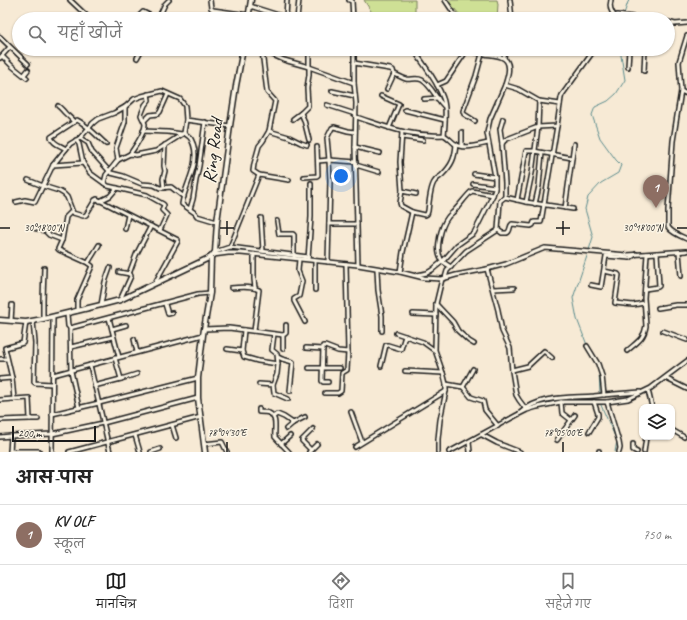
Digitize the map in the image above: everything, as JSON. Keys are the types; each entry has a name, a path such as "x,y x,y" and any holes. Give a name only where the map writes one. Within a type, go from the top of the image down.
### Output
{"street":[{"path":"70,0 83,12"},
{"path":"161,12 169,0"},
{"path":"210,0 211,8 213,10 223,12"},
{"path":"249,12 251,0"},
{"path":"286,12 287,0"},
{"path":"298,12 299,0"},
{"path":"351,0 352,12"},
{"path":"445,0 453,12"},
{"path":"510,0 511,12"},
{"path":"611,0 610,6 612,12"},
{"path":"250,6 270,12"},
{"path":"675,24 687,23"},
{"path":"687,36 679,62 681,91 673,141 668,210 668,227 675,233 687,238"},
{"path":"0,37 12,49"},
{"path":"8,48 1,57 25,76 28,70"},
{"path":"20,56 28,64"},
{"name":"Ring Road","path":"205,452 198,398 198,378 202,335 210,294 213,255 230,126 242,56"},
{"path":"263,56 267,92 275,101 269,130 264,141 259,146 253,171 259,175 289,180"},
{"path":"274,56 354,83"},
{"path":"293,119 308,106 307,88 309,77 309,56"},
{"path":"354,56 358,265"},
{"path":"418,56 433,76 444,99 444,135"},
{"path":"437,85 446,81 461,56"},
{"path":"475,121 464,114 463,110 476,76 481,56"},
{"path":"416,276 429,272 443,261 457,245 474,233 492,197 495,187 495,177 487,133 509,70 506,60 499,56"},
{"path":"498,230 502,233 507,233 509,232 511,224 514,223 531,226 534,222 541,222 562,94 591,56"},
{"path":"628,67 629,56"},
{"path":"644,71 645,56"},
{"path":"354,63 390,69 393,70 394,74 406,78 419,78 430,87 441,104 444,106"},
{"path":"387,89 394,74"},
{"path":"505,85 518,89 539,101 560,104"},
{"path":"16,202 25,200 35,202 53,165 70,144 80,138 99,118 114,113 137,98 148,94 162,91 180,99 186,108 186,120 183,133 154,152 136,155 130,154"},
{"path":"681,91 687,94"},
{"path":"332,92 355,96"},
{"path":"104,183 106,175 118,160 130,154 137,145 145,125 140,115 149,100 148,94"},
{"path":"144,121 150,115 158,114 160,112 168,94"},
{"path":"381,96 399,104 389,128"},
{"path":"424,99 438,98"},
{"path":"526,202 538,127 539,101"},
{"path":"327,105 402,132 425,135 444,135 456,144 462,146 488,143"},
{"path":"58,106 74,122"},
{"path":"118,160 116,148 125,122 125,107"},
{"path":"405,110 445,120"},
{"path":"301,113 308,140"},
{"path":"503,119 500,129 505,197"},
{"path":"66,149 54,142 51,138 77,120 106,144"},
{"path":"186,120 230,126"},
{"path":"190,209 193,200 205,122"},
{"path":"502,144 507,139 538,127 557,126"},
{"path":"328,262 329,160 327,138 332,128 336,127 355,132"},
{"path":"269,130 306,145"},
{"path":"143,131 183,133 191,140 195,157 194,165 182,204 197,216 217,222"},
{"path":"402,132 400,162 402,191 400,202 401,205 412,212 425,215 427,214 433,183 441,176 452,162 455,155 456,144"},
{"path":"462,132 462,146"},
{"path":"402,137 423,140"},
{"path":"80,138 88,143 92,152 109,172 142,184 160,188 171,188 184,197"},
{"path":"76,140 79,144 83,163 90,173 108,186 147,196 164,205 162,210 167,216 160,230"},
{"path":"564,208 574,144"},
{"path":"164,188 163,179 165,171 165,145"},
{"path":"304,177 318,176 317,146"},
{"path":"355,147 380,153"},
{"path":"517,200 527,150 572,158"},
{"path":"535,204 539,186 542,153"},
{"path":"318,161 329,160 356,164 379,172"},
{"path":"53,165 83,163"},
{"path":"474,174 495,177"},
{"path":"230,247 259,175"},
{"path":"28,180 64,194 75,214 86,215 97,199 177,239 178,241 155,283"},
{"path":"308,259 311,217 311,183"},
{"path":"473,184 495,187"},
{"path":"100,201 110,196 117,188"},
{"path":"402,191 416,194"},
{"path":"451,267 440,258 439,247 441,233 448,216 454,212 472,191 500,201"},
{"path":"505,197 544,206 573,209"},
{"path":"498,230 500,201 505,197"},
{"path":"72,211 66,217 59,250 91,264 92,266 77,300 77,311"},
{"path":"400,272 412,212"},
{"path":"125,228 128,214"},
{"path":"261,218 263,251"},
{"path":"277,221 279,234 294,235 294,256"},
{"path":"329,224 357,224"},
{"path":"120,300 131,276 129,274 136,255 151,226"},
{"path":"34,228 45,231 48,235 62,240"},
{"path":"438,452 440,420 446,384 435,350 436,304 443,279 451,267 466,251 498,230"},
{"path":"88,263 99,245"},
{"path":"0,320 26,322 33,321 68,314 120,300 230,247 294,256 315,261 358,265 400,272 424,278 443,279 506,264 548,248 627,255 687,251"},
{"path":"679,252 681,276"},
{"path":"213,255 228,253 254,254 308,259"},
{"path":"645,288 659,286 657,253"},
{"path":"254,254 255,288"},
{"path":"591,285 601,287 606,256 630,258 636,254"},
{"path":"627,351 643,337 645,332 646,326 644,303 647,254"},
{"path":"299,259 298,272 302,282 299,297 294,300 305,322"},
{"path":"315,261 315,290"},
{"path":"325,393 340,392 342,372 347,370 346,264"},
{"path":"43,319 44,268"},
{"path":"101,305 105,282 110,268"},
{"path":"377,269 378,290 382,316 382,331"},
{"path":"487,269 502,331 510,348 517,397 525,408"},
{"path":"604,271 619,274 615,303 633,305 644,303"},
{"path":"119,272 129,274"},
{"path":"231,288 242,287 258,289 254,331"},
{"path":"493,289 514,288"},
{"path":"70,328 198,294 210,294"},
{"path":"165,304 168,314 172,313"},
{"path":"436,304 453,322 458,331 474,344"},
{"path":"11,321 12,305"},
{"path":"658,308 687,305"},
{"path":"68,314 68,326 70,328 71,371 79,408"},
{"path":"412,314 436,315"},
{"path":"52,452 53,317"},
{"path":"109,318 121,379"},
{"path":"33,321 35,342 34,382 52,384"},
{"path":"14,399 12,378 7,359 6,347 23,342 26,322"},
{"path":"112,329 126,325"},
{"path":"283,349 283,335 286,333 286,325"},
{"path":"204,329 229,328 283,335"},
{"path":"244,330 242,351 244,357 278,364"},
{"path":"663,331 687,340"},
{"path":"396,333 423,342 435,350"},
{"path":"274,334 272,350 282,360 293,362 290,391"},
{"path":"53,375 202,335"},
{"path":"381,366 386,346 388,345 401,349 405,336"},
{"path":"71,347 113,337"},
{"path":"134,339 137,352"},
{"path":"306,348 323,349 323,346 325,346 336,351 348,352"},
{"path":"587,346 598,364 602,376 603,395"},
{"path":"227,349 242,351"},
{"path":"323,349 322,381 328,382"},
{"path":"512,370 528,366 544,351 552,358"},
{"path":"278,357 278,364 273,385 274,393 288,399"},
{"path":"0,359 7,359"},
{"path":"451,452 517,415 537,407 561,402 605,402 628,399 646,391 687,361"},
{"path":"90,365 110,452"},
{"path":"309,368 340,368"},
{"path":"463,386 473,368"},
{"path":"405,371 443,372"},
{"path":"94,386 138,374"},
{"path":"0,379 12,378"},
{"path":"52,414 99,404 198,378"},
{"path":"665,378 687,389"},
{"path":"259,384 273,385"},
{"path":"446,384 463,386 471,397 483,401 485,410 498,426"},
{"path":"354,447 446,391"},
{"path":"517,415 525,408 553,399 646,391"},
{"path":"646,391 651,404"},
{"path":"0,400 29,398 30,419"},
{"path":"0,437 52,434 103,423 198,398"},
{"path":"561,402 562,413 571,420"},
{"path":"589,432 598,417 596,402"},
{"path":"605,402 619,442 620,448 618,452"},
{"path":"259,409 259,412 269,412 274,417 274,436 288,452"},
{"path":"351,412 362,442"},
{"path":"274,417 277,414 293,423"},
{"path":"557,440 575,415"},
{"path":"69,452 201,417"},
{"path":"286,429 293,423 306,417"},
{"path":"0,420 38,419"},
{"path":"172,425 176,438"},
{"path":"313,429 302,440 310,451 317,444"},
{"path":"675,432 684,437"},
{"path":"482,434 497,443 520,452"},
{"path":"135,435 140,452"},
{"path":"11,436 10,452 39,451"},
{"path":"282,444 290,436"},
{"path":"644,452 646,440"},
{"path":"204,444 222,442 226,452"},
{"path":"469,442 470,452"},
{"path":"633,444 633,450 637,452"},
{"path":"151,452 160,449"}],"green space":[{"path":"364,0 415,0 415,12 372,12"},
{"path":"447,0 497,0 498,4 497,12 457,12"}],"waterway":[{"path":"625,12 630,0"},
{"path":"589,250 593,237 585,209 588,197 601,183 618,173 621,165 600,138 592,115 595,107 608,101 616,94 625,80 621,56"},
{"path":"587,345 577,319 573,298 588,253"},
{"path":"599,371 600,394"},
{"path":"600,403 617,441 615,452"}],"place":[{"name":"KV OLF","path":"656,208"}]}
